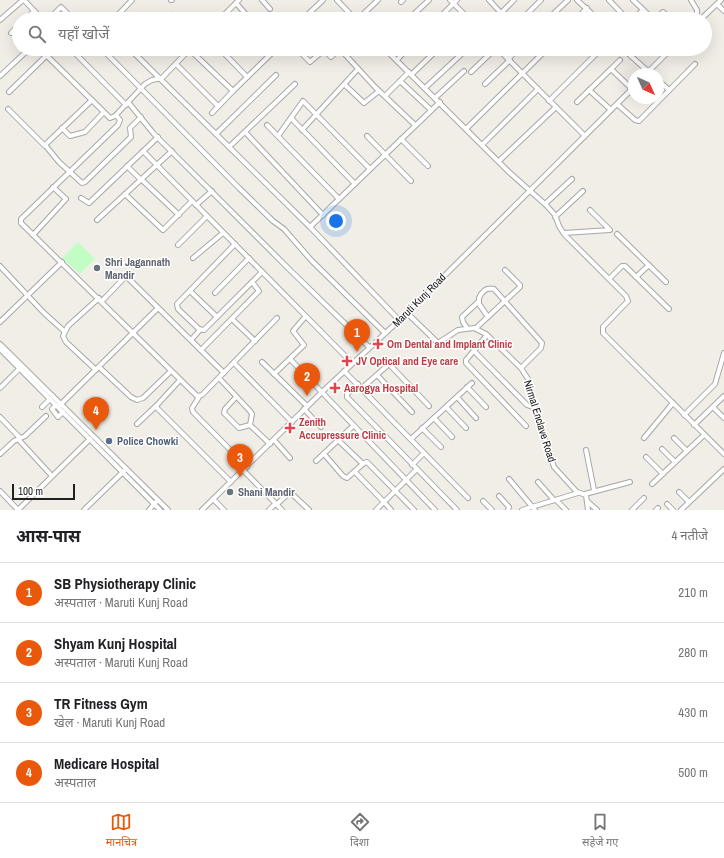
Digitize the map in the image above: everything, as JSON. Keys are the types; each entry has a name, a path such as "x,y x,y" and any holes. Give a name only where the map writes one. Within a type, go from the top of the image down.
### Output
{"street":[{"path":"0,20 23,0 34,11"},
{"path":"121,12 132,0"},
{"path":"262,0 270,8"},
{"path":"311,12 323,0"},
{"path":"337,0 348,12"},
{"path":"365,12 378,0"},
{"path":"416,12 429,0"},
{"path":"450,0 462,12"},
{"path":"445,12 457,0"},
{"path":"489,0 500,12"},
{"path":"502,12 514,0"},
{"path":"529,12 541,0"},
{"path":"555,12 568,0"},
{"path":"577,0 590,12"},
{"path":"609,0 620,12"},
{"path":"633,0 645,12"},
{"path":"691,0 697,12"},
{"path":"709,12 721,0"},
{"path":"227,12 237,2 245,12"},
{"path":"717,4 724,11"},
{"path":"56,12 61,7 66,12"},
{"path":"583,12 587,8"},
{"path":"0,76 21,56"},
{"path":"9,92 46,56"},
{"path":"48,56 103,113 110,118 116,115 141,89 152,80 160,79 183,56"},
{"path":"78,56 141,117 172,151 369,347"},
{"path":"109,56 274,222 284,229 311,260 385,333"},
{"path":"137,56 310,227 399,320"},
{"path":"197,56 233,91"},
{"path":"227,56 247,77"},
{"path":"212,113 269,56"},
{"path":"303,56 309,62 316,56"},
{"path":"346,56 379,91 416,125"},
{"path":"392,56 467,128 529,191 545,204 555,217 564,234 626,296 628,300 603,327 602,333 724,454"},
{"path":"396,60 400,56"},
{"path":"385,96 400,81 430,56"},
{"path":"425,88 459,56"},
{"path":"471,72 488,56"},
{"path":"506,56 585,136"},
{"path":"485,84 512,56"},
{"path":"467,128 540,56"},
{"path":"549,100 594,56"},
{"path":"631,56 644,68"},
{"path":"654,68 665,56"},
{"path":"577,102 620,60"},
{"path":"176,64 218,106"},
{"path":"617,104 638,121 696,64"},
{"path":"302,130 345,85 358,69"},
{"path":"611,69 628,84"},
{"path":"436,98 464,71"},
{"path":"216,134 276,75"},
{"path":"400,81 431,110"},
{"path":"229,147 295,84"},
{"path":"345,85 364,104 379,91"},
{"path":"664,85 669,90"},
{"path":"483,144 538,89"},
{"path":"589,90 611,110"},
{"name":"Maruti Kunj Road","path":"203,510 352,363 407,313 628,93"},
{"path":"45,146 92,100"},
{"path":"278,136 302,101 370,169"},
{"path":"310,227 440,102"},
{"path":"499,161 556,107"},
{"path":"8,108 59,162 82,183 85,182 131,136 130,128 141,117"},
{"path":"62,128 70,136 83,133 103,113"},
{"path":"116,115 120,120 118,125 21,220 33,235 199,397"},
{"path":"291,118 355,184"},
{"path":"267,125 339,199"},
{"path":"245,132 323,215"},
{"path":"81,198 88,203 158,136"},
{"path":"367,136 411,181"},
{"path":"401,139 428,166"},
{"path":"143,151 352,363"},
{"path":"97,220 172,151"},
{"path":"127,166 179,216"},
{"path":"545,204 572,179"},
{"path":"33,235 66,199 53,187"},
{"path":"196,205 212,191"},
{"path":"555,217 583,191"},
{"path":"125,194 161,230 165,229 192,202"},
{"path":"564,234 610,230 590,210"},
{"path":"178,245 207,216"},
{"path":"193,258 223,233"},
{"path":"617,234 666,282"},
{"path":"200,330 177,306 235,244"},
{"path":"214,293 249,258"},
{"path":"0,322 62,262"},
{"path":"0,266 64,331"},
{"path":"609,279 623,266 669,309"},
{"path":"636,277 649,266"},
{"path":"407,313 438,343 458,330 476,328 520,286 506,270"},
{"path":"191,340 200,330 204,330 262,272"},
{"path":"96,370 66,342 63,336 64,331 126,276 224,373"},
{"path":"201,350 258,291 258,288 252,282"},
{"path":"467,328 462,317 479,301 479,298 484,291 491,289 494,290 543,344 521,368"},
{"path":"190,291 217,317"},
{"path":"479,301 488,317"},
{"path":"63,412 57,417 52,410 96,370 158,308"},
{"path":"274,374 304,345 293,331 306,317"},
{"path":"247,467 192,411 199,397 277,318"},
{"path":"232,319 255,341"},
{"name":"Nirmal Enclave Road","path":"476,328 487,335 521,368 528,380 535,408 554,467 578,493"},
{"path":"487,335 466,360 467,364 526,426"},
{"path":"0,344 50,399 91,438"},
{"path":"0,349 21,367 58,406 156,502 168,510"},
{"path":"474,351 527,405 535,408"},
{"path":"684,415 715,384 724,353"},
{"path":"290,359 435,510"},
{"path":"262,362 306,408 321,427"},
{"path":"234,363 292,422"},
{"path":"362,388 390,365 429,406"},
{"path":"0,388 21,367"},
{"path":"99,367 130,397 137,400 143,398 171,371"},
{"path":"344,371 468,498"},
{"path":"377,375 412,412"},
{"path":"219,378 252,413 250,425"},
{"path":"137,424 180,380"},
{"path":"411,439 472,383"},
{"path":"358,384 347,394 347,396 457,510"},
{"path":"467,387 486,407"},
{"path":"694,425 724,396"},
{"path":"236,397 225,409 224,414 239,428 250,425"},
{"path":"457,397 476,418"},
{"path":"42,407 50,399"},
{"path":"644,438 673,404"},
{"path":"156,406 231,482"},
{"path":"446,407 466,428"},
{"path":"713,407 724,418"},
{"path":"0,454 46,416"},
{"path":"0,417 52,476"},
{"path":"434,418 452,437"},
{"path":"250,425 270,444"},
{"path":"316,461 353,426"},
{"path":"422,428 441,447"},
{"path":"652,484 704,434"},
{"path":"0,492 18,510 91,438"},
{"path":"674,438 687,451"},
{"path":"274,440 290,458"},
{"path":"338,440 363,464"},
{"path":"662,449 675,462"},
{"path":"586,450 594,490"},
{"path":"412,465 424,453"},
{"path":"324,454 345,478 350,477 363,464 368,462 414,510"},
{"path":"646,457 663,474"},
{"path":"681,510 724,468"},
{"path":"243,470 282,510"},
{"path":"376,510 417,470"},
{"path":"84,510 124,471"},
{"path":"355,472 391,510"},
{"path":"508,479 534,508"},
{"path":"538,482 566,510"},
{"path":"522,510 534,508 578,493 585,494 594,490 630,482"},
{"path":"269,510 290,492 309,510"},
{"path":"679,492 689,502"},
{"path":"585,494 588,510"},
{"path":"499,496 509,507 508,510"},
{"path":"632,510 644,498"},
{"path":"213,499 224,510"},
{"path":"587,500 597,510"},
{"path":"483,501 492,510"},
{"path":"148,510 156,502"},
{"path":"156,502 160,510"},
{"path":"667,504 673,510"}],"green space":[{"path":"78,242 95,259 80,274 62,258"}],"place":[{"name":"Shri Jagannath Mandir","path":"97,268"},
{"name":"Om Dental and Implant Clinic","path":"378,344"},
{"name":"SB Physiotherapy Clinic","path":"357,352"},
{"name":"JV Optical and Eye care","path":"347,361"},
{"name":"Aarogya Hospital","path":"335,388"},
{"name":"Shyam Kunj Hospital","path":"307,396"},
{"name":"Zenith Accupressure Clinic","path":"290,428"},
{"name":"Medicare Hospital","path":"96,430"},
{"name":"Police Chowki","path":"109,441"},
{"name":"TR Fitness Gym","path":"240,477"},
{"name":"Shani Mandir","path":"230,492"}]}
